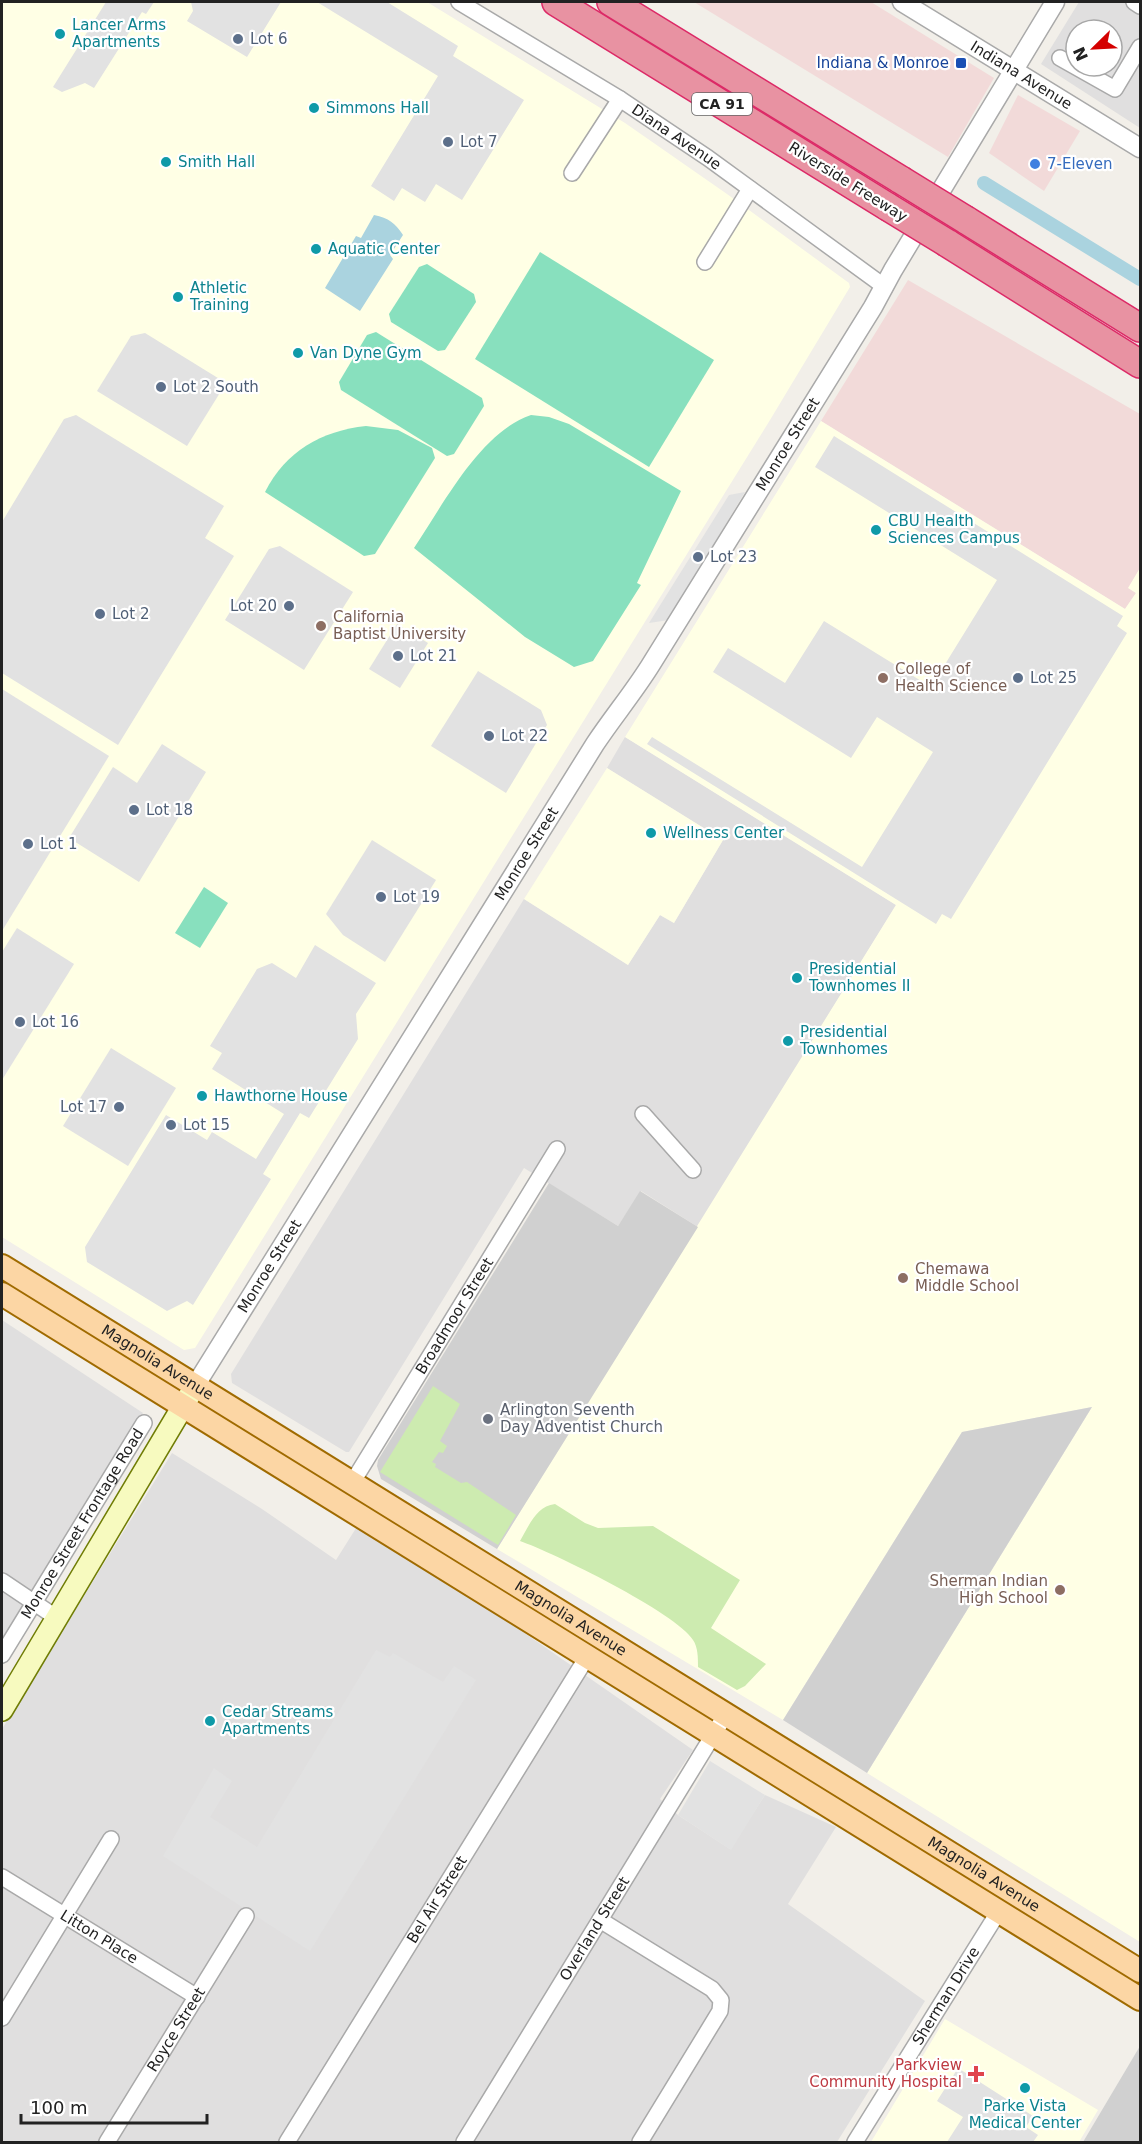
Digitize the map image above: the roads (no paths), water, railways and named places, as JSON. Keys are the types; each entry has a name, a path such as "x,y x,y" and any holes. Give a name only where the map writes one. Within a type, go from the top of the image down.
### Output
{"highway":[{"name":"Riverside Freeway","path":"556,2 1140,364"},
{"name":"Riverside Freeway","path":"611,2 1140,328"}],"main road":[{"name":"Magnolia Avenue","path":"2,1266 1140,1971"},
{"name":"Magnolia Avenue","path":"2,1294 1140,1999"},
{"name":"Monroe Street","path":"2,1710 195,1386"}],"street":[{"name":"Diana Avenue","path":"459,2 620,99 708,158 885,286"},
{"name":"Indiana Avenue","path":"903,2 1140,147"},
{"name":"Monroe Street","path":"195,1386 595,744 650,666 885,286 1054,2"},
{"path":"1134,2 1140,6"},
{"path":"1060,58 1115,89 1140,47"},
{"path":"572,173 620,99"},
{"path":"705,262 750,189"},
{"path":"643,1114 693,1170"},
{"name":"Broadmoor Street","path":"352,1483 557,1149"},
{"name":"Monroe Street Frontage Road","path":"2,1655 144,1423"},
{"path":"2,1581 57,1618"},
{"name":"Bel Air Street","path":"287,2142 587,1657"},
{"name":"Overland Street","path":"464,2142 726,1714"},
{"path":"2,2018 111,1839"},
{"name":"Litton Place","path":"2,1877 197,1997"},
{"name":"Sherman Drive","path":"855,2142 999,1911"},
{"name":"Royce Street","path":"107,2142 246,1916"},
{"path":"600,1920 712,1989 721,2000 720,2011 640,2142"}],"water":[{"path":"374,215 391,222 403,235 390,255 393,259 360,311 325,288 356,236 361,238"}],"waterway":[{"path":"984,183 1140,279"}],"place":[{"name":"Lancer Arms Apartments","path":"60,34"},
{"name":"Lot 6","path":"238,39"},
{"name":"Indiana & Monroe","path":"961,63"},
{"name":"Simmons Hall","path":"314,108"},
{"name":"Lot 7","path":"448,142"},
{"name":"Smith Hall","path":"166,162"},
{"name":"7-Eleven","path":"1035,164"},
{"name":"Aquatic Center","path":"316,249"},
{"name":"Athletic Training","path":"178,297"},
{"name":"Van Dyne Gym","path":"298,353"},
{"name":"Lot 2 South","path":"161,387"},
{"name":"CBU Health Sciences Campus","path":"876,530"},
{"name":"Lot 23","path":"698,557"},
{"name":"Lot 20","path":"289,606"},
{"name":"Lot 2","path":"100,614"},
{"name":"California Baptist University","path":"321,626"},
{"name":"Lot 21","path":"398,656"},
{"name":"College of Health Science","path":"883,678"},
{"name":"Lot 25","path":"1018,678"},
{"name":"Lot 22","path":"489,736"},
{"name":"Lot 18","path":"134,810"},
{"name":"Wellness Center","path":"651,833"},
{"name":"Lot 1","path":"28,844"},
{"name":"Lot 19","path":"381,897"},
{"name":"Presidential Townhomes II","path":"797,978"},
{"name":"Lot 16","path":"20,1022"},
{"name":"Presidential Townhomes","path":"788,1041"},
{"name":"Hawthorne House","path":"202,1096"},
{"name":"Lot 17","path":"119,1107"},
{"name":"Lot 15","path":"171,1125"},
{"name":"Chemawa Middle School","path":"903,1278"},
{"name":"Arlington Seventh Day Adventist Church","path":"488,1419"},
{"name":"Sherman Indian High School","path":"1060,1590"},
{"name":"Cedar Streams Apartments","path":"210,1721"},
{"name":"Parkview Community Hospital","path":"976,2074"},
{"name":"Parke Vista Medical Center","path":"1025,2088"}]}
